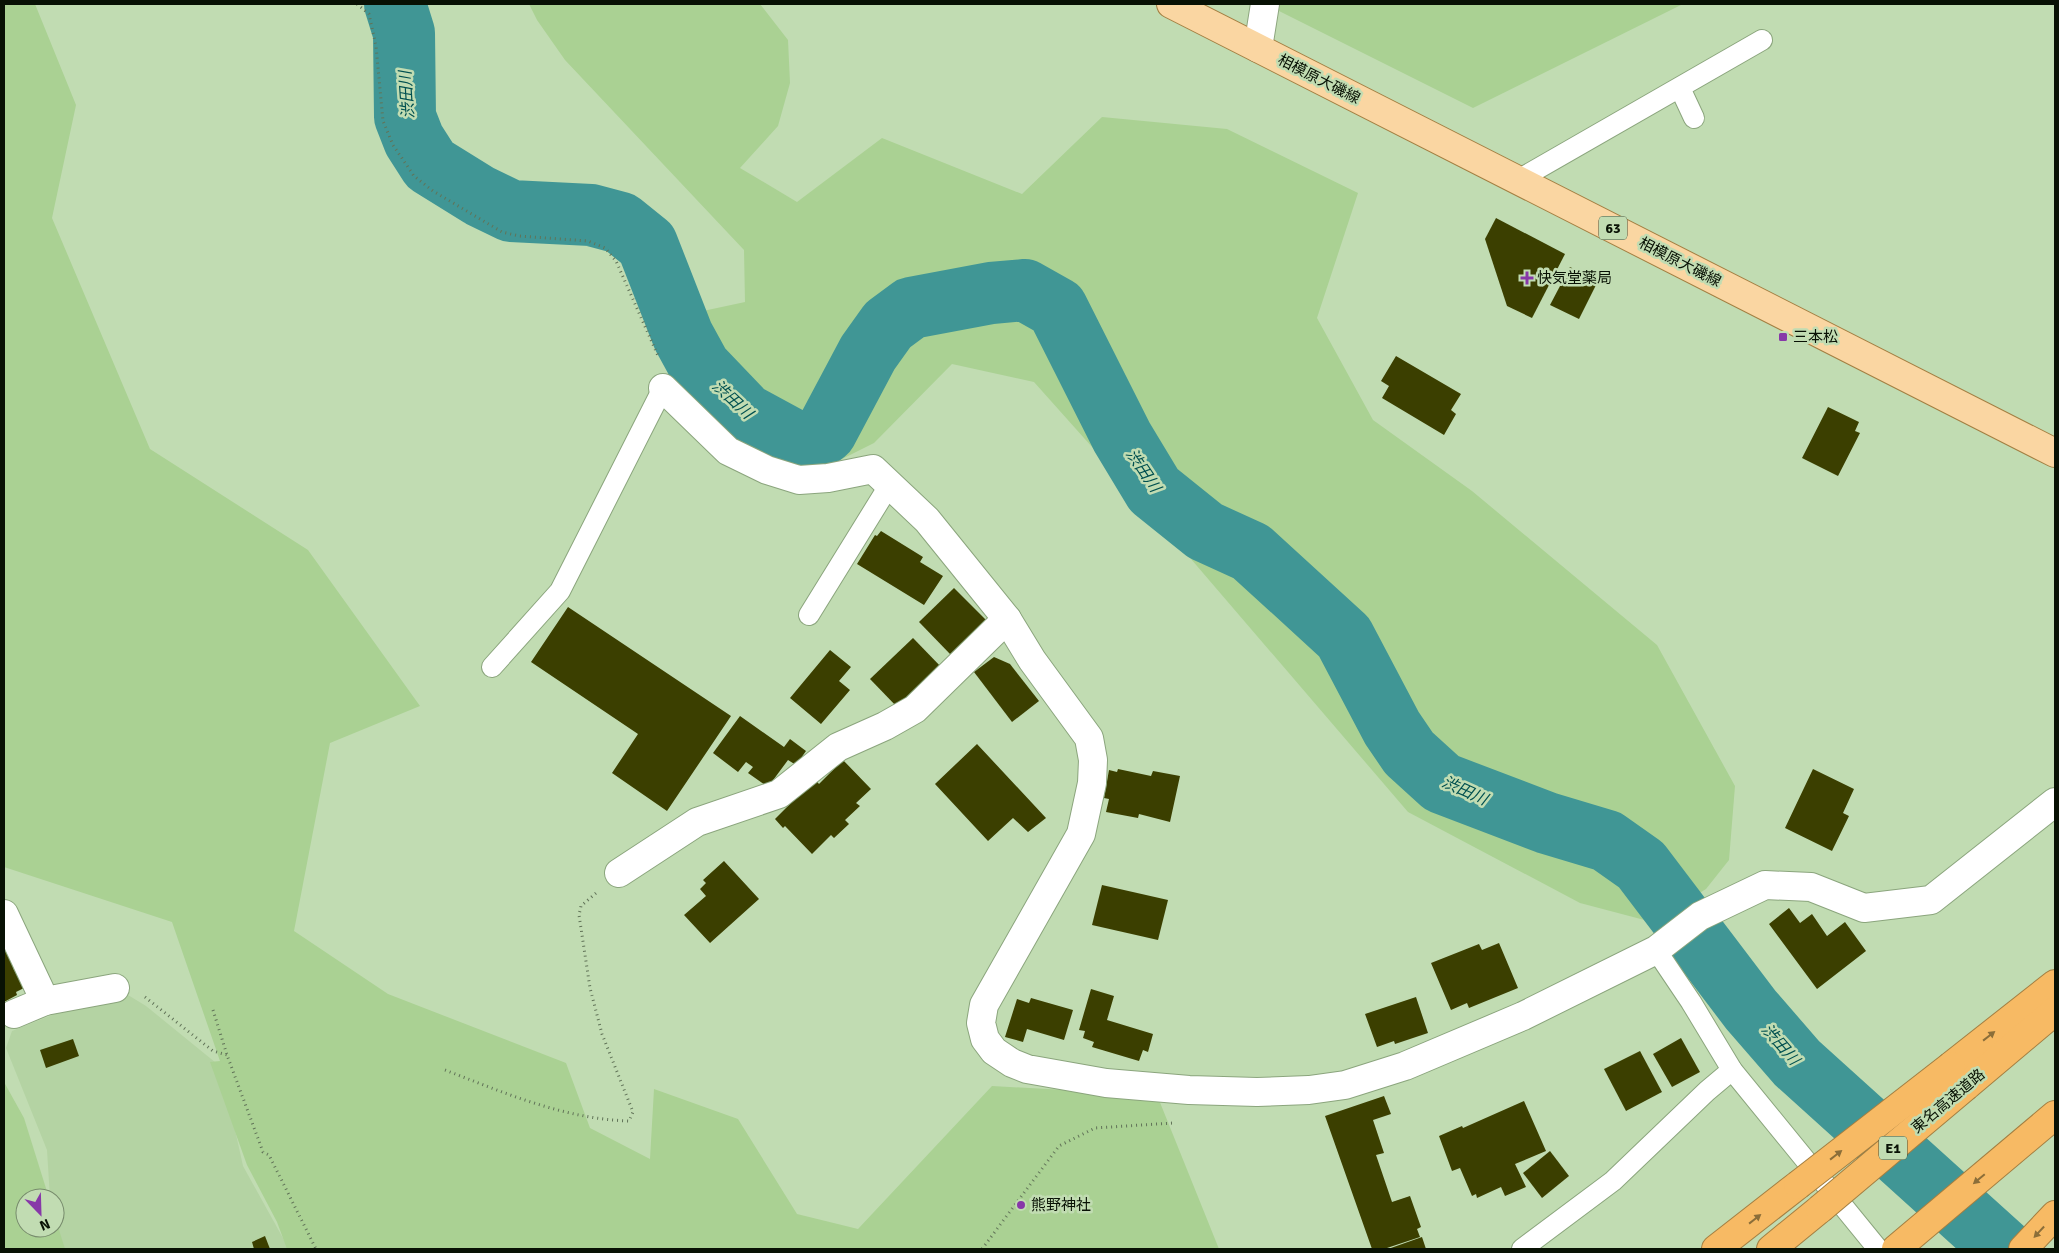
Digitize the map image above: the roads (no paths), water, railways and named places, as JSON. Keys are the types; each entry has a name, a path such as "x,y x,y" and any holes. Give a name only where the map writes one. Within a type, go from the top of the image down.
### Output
{"highway":[{"path":"1716,1249 1798,1186 1958,1076 2055,984"},
{"name":"東名高速道路","path":"1771,1249 1820,1209 1958,1076 2055,1010"},
{"path":"1896,1249 2055,1115"},
{"path":"2023,1249 2055,1215"}],"main road":[{"name":"相模原大磯線","path":"1171,4 2055,453"}],"street":[{"path":"1258,48 1265,4"},
{"path":"663,388 728,451 767,470 799,480 828,478 873,469 927,520 1007,619 1032,660 1089,738 1093,760 1092,783 1081,834 984,1005 981,1023 986,1039 994,1050 1012,1063 1027,1070 1106,1083 1190,1090 1257,1092 1309,1090 1346,1085 1405,1066 1505,1024 1661,946 1700,916 1765,885 1811,887 1864,908 1931,900 2055,802"},
{"path":"619,873 697,822 779,794 838,747 885,726 915,709 1007,619"},
{"path":"4,914 45,1002"},
{"path":"14,1014 45,1002 115,988"}],"lane":[{"path":"1518,180 1762,40"},
{"path":"1680,88 1694,118"},
{"path":"492,667 560,592 663,388"},
{"path":"808,615 890,484"},
{"path":"1661,946 1691,1002 1732,1070 1878,1249"},
{"path":"1522,1249 1613,1181 1707,1090 1732,1070"}],"waterway":[{"name":"渋田川","path":"395,4 404,33 405,117 414,140 430,165 480,196 511,211 591,215 621,223 647,244 683,336 700,367 745,414 791,439 810,444 826,432 868,353 888,325 911,308 991,293 1025,290 1057,308 1122,437 1154,490 1205,531 1251,552 1344,637 1392,728 1409,753 1442,783 1547,823 1607,841 1641,865 1751,1010 1797,1063 2003,1249"}],"place":[{"name":"快気堂薬局","path":"1527,278"},
{"name":"三本松","path":"1783,337"},
{"name":"熊野神社","path":"1021,1205"}]}
